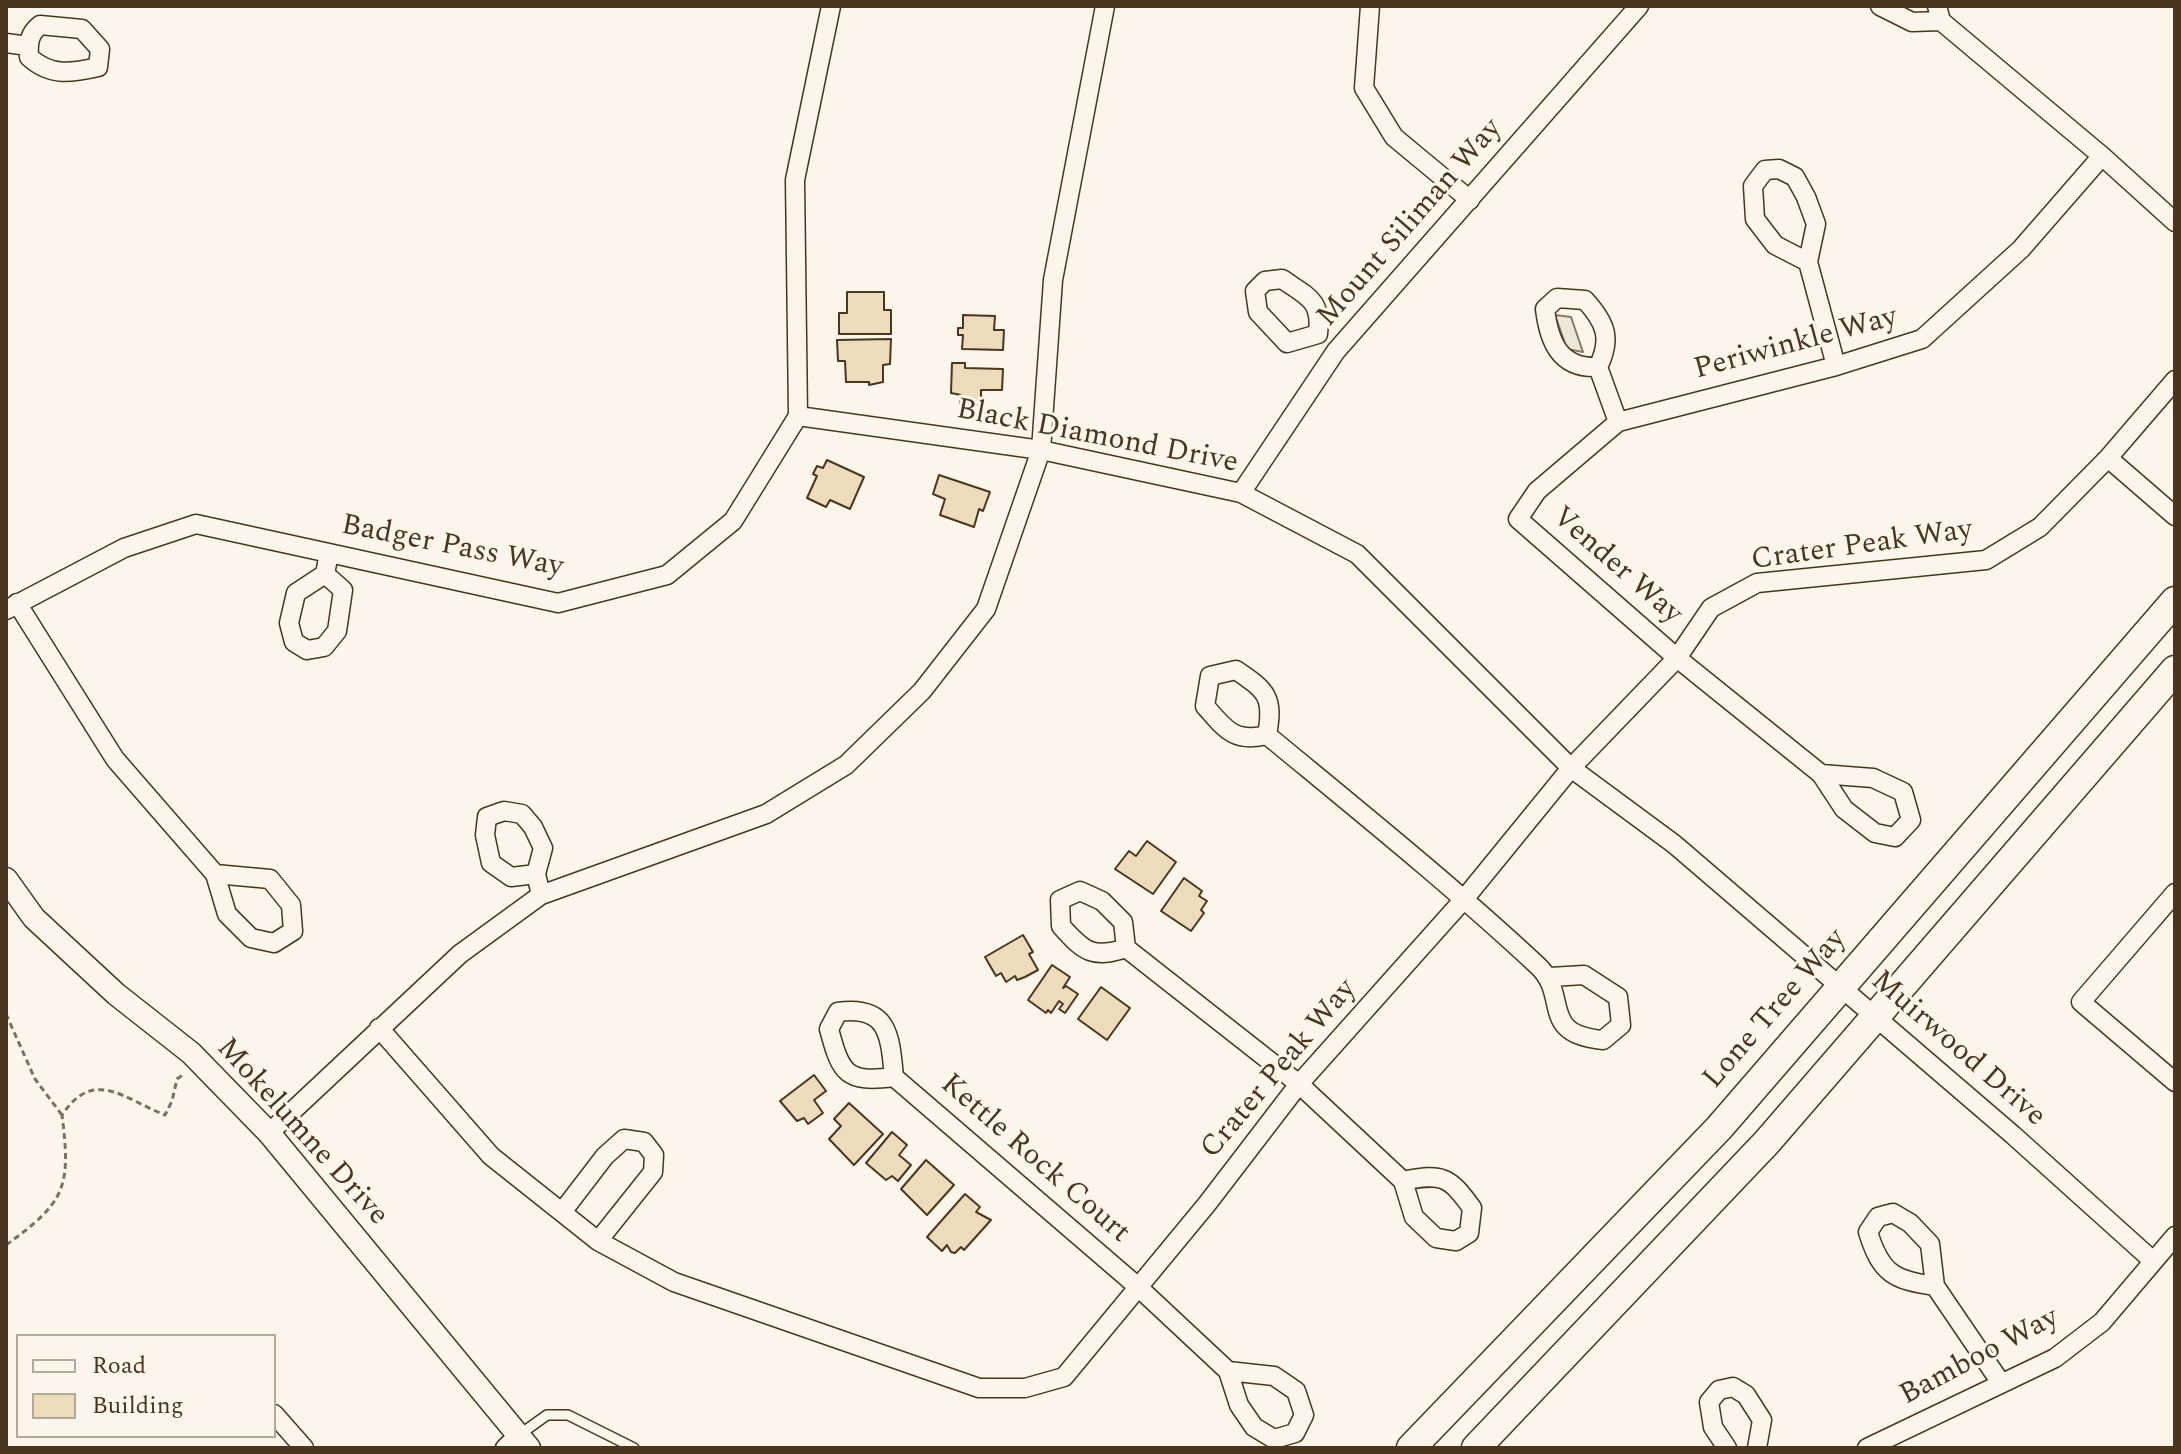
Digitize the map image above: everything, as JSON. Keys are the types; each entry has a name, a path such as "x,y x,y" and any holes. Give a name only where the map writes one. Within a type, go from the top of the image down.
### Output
{"main road":[{"name":"Lone Tree Way","path":"1411,1448 1719,1128 2175,601"},
{"path":"1476,1448 1767,1142 2175,670"}],"street":[{"path":"798,416 795,180 831,6"},
{"path":"269,1133 460,954 541,895 766,814 846,765 922,691 986,609 1041,450 1053,280 1105,6"},
{"path":"1370,6 1364,88 1394,137 1470,200"},
{"name":"Mount Siliman Way","path":"1241,493 1336,351 1639,6"},
{"path":"1880,6 1912,22 1939,13 2175,222"},
{"path":"6,43 28,46"},
{"name":"Periwinkle Way","path":"1518,519 1537,491 1618,422 1836,366 1922,339 2021,249 2102,156"},
{"path":"1808,262 1775,245 1755,219 1753,186 1765,170 1779,169 1795,177 1816,224 1808,262 1836,366"},
{"path":"1318,334 1336,351"},
{"path":"1598,367 1618,422"},
{"name":"Crater Peak Way","path":"379,1028 491,1156 598,1241 674,1282 979,1388 1025,1388 1064,1377 1207,1204 1299,1084 1465,898 1571,768 1677,658 1711,608 1757,583 1986,560 2040,527 2108,458 2175,380"},
{"name":"Black Diamond Drive","path":"798,416 1041,450 1241,493 1357,554 1571,768"},
{"name":"Badger Pass Way","path":"12,606 124,548 196,524 558,603 667,575 733,521 798,416"},
{"path":"2108,458 2175,516"},
{"name":"Vender Way","path":"1518,519 1677,658 1821,774 1844,809 1875,833 1895,837 1911,820 1903,792 1873,778 1821,774"},
{"path":"325,574 329,553"},
{"path":"12,606 115,759 215,874 227,914 251,938 274,943 293,931 291,905 270,879 215,874"},
{"path":"1267,735 1465,898 1550,977"},
{"name":"Muirwood Drive","path":"1571,768 1674,844 2013,1135 2152,1260"},
{"path":"536,874 541,895"},
{"name":"Mokelumne Drive","path":"6,879 34,918 116,994 201,1063 269,1133 517,1444"},
{"path":"2175,893 2081,1002 2175,1082"},
{"path":"1126,948 1299,1084 1403,1181"},
{"name":"Kettle Rock Court","path":"894,1077 1137,1286 1228,1371"},
{"path":"562,1212 605,1156 624,1139 644,1142 654,1155 653,1172 598,1241"},
{"name":"Bamboo Way","path":"1867,1448 2055,1358 2102,1322 2175,1236"},
{"path":"1935,1286 2001,1383"},
{"path":"1727,1448 1713,1427 1709,1402 1719,1390 1733,1387 1746,1395 1762,1420 1757,1448"},
{"path":"276,1416 304,1448"}],"lane":[{"path":"517,1444 547,1415 568,1415 634,1448"}],"path":[{"path":"6,1014 35,1079 62,1115 67,1154 60,1195 33,1226 6,1245"},
{"path":"62,1115 82,1093 96,1088 115,1091 165,1115 177,1079 201,1063"}],"shaded area":[{"path":"1555,315 1571,317 1583,352 1567,349"}],"building":[{"path":"847,292 884,292 884,310 891,310 891,334 839,334 839,313 847,313"},
{"path":"963,315 995,316 994,330 1004,330 1003,350 962,349 963,335 958,335 958,328 963,328"},
{"path":"891,339 890,364 883,365 883,382 869,385 869,382 846,382 845,361 838,361 837,340"},
{"path":"952,363 965,363 965,368 1003,369 1002,390 981,390 981,405 960,404 961,395 951,393"},
{"path":"827,460 864,477 850,509 830,500 826,507 807,498 817,476 813,474 817,466 823,468"},
{"path":"939,475 990,492 983,511 979,509 974,527 940,515 945,499 933,494"},
{"path":"1147,841 1176,862 1153,894 1115,869 1129,851 1136,856"},
{"path":"1184,878 1202,891 1199,896 1207,901 1201,910 1204,913 1191,931 1161,911"},
{"path":"1023,935 1033,952 1029,954 1038,970 1017,980 1015,976 1006,982 1001,973 996,976 985,957"},
{"path":"1052,965 1070,977 1063,988 1066,986 1078,994 1065,1013 1059,1009 1063,1004 1059,1001 1051,1013 1048,1010 1046,1013 1028,1000"},
{"path":"1101,987 1130,1008 1107,1040 1078,1019"},
{"path":"814,1075 826,1091 814,1100 823,1113 808,1124 804,1118 797,1121 780,1101"},
{"path":"849,1103 883,1134 854,1165 829,1139 841,1126 834,1119"},
{"path":"892,1132 907,1145 899,1155 911,1165 898,1181 892,1176 886,1180 866,1163"},
{"path":"926,1160 954,1185 927,1215 901,1189"},
{"path":"965,1194 980,1207 976,1212 991,1220 964,1250 961,1247 955,1253 951,1252 947,1245 942,1251 927,1237"}]}
